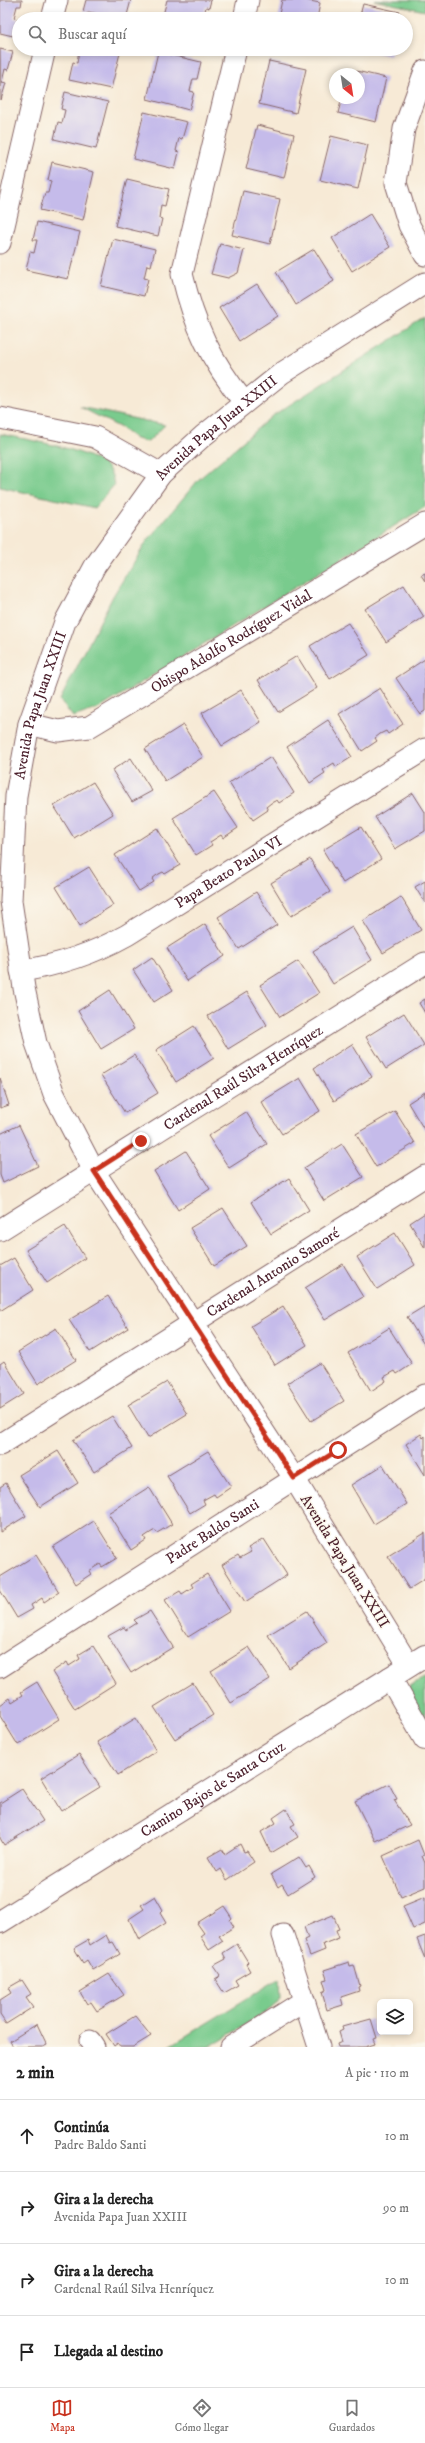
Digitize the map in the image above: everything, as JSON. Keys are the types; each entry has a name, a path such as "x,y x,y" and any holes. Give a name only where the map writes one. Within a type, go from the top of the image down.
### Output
{"street":[{"path":"54,12 57,0"},
{"path":"245,12 248,0"},
{"path":"0,243 43,56"},
{"path":"234,56 182,274 189,305 200,334 227,381 244,402"},
{"path":"425,71 404,129 396,183 409,225 425,255"},
{"name":"Avenida Papa Juan XXIII","path":"417,1661 294,1478 94,1171 54,1094 36,1043 21,970 11,900 16,796 29,724 64,622 95,566 161,474 244,402 282,373 425,283"},
{"path":"0,418 95,437 161,474"},
{"name":"Obispo Adolfo Rodríguez Vidal","path":"29,724 58,731 89,727 425,524"},
{"name":"Papa Beato Paulo VI","path":"21,970 73,960 101,950 425,749"},
{"name":"Cardenal Raúl Silva Henríquez","path":"0,1230 425,963"},
{"name":"Cardenal Antonio Samoré","path":"0,1445 425,1176"},
{"name":"Padre Baldo Santi","path":"0,1667 425,1395"},
{"name":"Camino Bajos de Santa Cruz","path":"0,1922 417,1661"},
{"path":"390,1678 425,1739"},
{"path":"283,1935 319,2047"},
{"path":"231,2047 304,2000"}],"green space":[{"path":"374,0 425,0 425,11"},
{"path":"425,318 425,507 100,708 73,717 60,700 113,596 147,541 199,479 272,416"},
{"path":"80,407 165,425 148,442 136,439 121,428"},
{"path":"0,434 40,442 84,454 106,466 112,475 114,485 95,508 0,487"},
{"path":"424,1678 425,1723 407,1691 409,1686"},
{"path":"280,1978 281,1997 272,2008 209,2047 168,2047"}],"building":[{"path":"0,0 22,0 21,6 17,6 16,12 12,12 12,36 0,33"},
{"path":"86,0 131,0 128,12 83,11"},
{"path":"167,0 211,0 209,8 206,7 205,12 164,12"},
{"path":"282,0 305,0 320,3 318,12 279,12"},
{"path":"363,4 400,12 361,12"},
{"path":"0,49 12,52 8,70 5,69 2,82 6,83 1,100"},
{"path":"78,56 119,56 111,89 69,80 73,62 77,63"},
{"path":"157,56 175,56 201,62 197,79 193,79 190,91 194,92 189,110 147,99"},
{"path":"269,61 306,69 296,113 259,104"},
{"path":"365,73 386,78 376,122 338,113 340,104 365,104"},
{"path":"65,92 108,102 96,149 54,139 58,122 62,123 65,110 61,109"},
{"path":"144,112 187,122 182,139 179,138 176,151 179,152 175,169 133,159"},
{"path":"257,125 294,134 284,178 246,169"},
{"path":"331,136 368,145 358,189 320,180"},
{"path":"52,162 94,172 83,220 40,210 45,193 48,193 51,181 48,180"},
{"path":"127,179 169,189 165,206 161,205 159,218 162,219 158,236 115,226"},
{"path":"243,191 280,199 270,244 232,235"},
{"path":"370,214 390,247 352,271 332,238"},
{"path":"37,222 80,232 68,279 26,270 30,252 34,253 37,240 33,240"},
{"path":"113,239 155,249 151,266 147,265 144,278 148,279 144,296 101,286"},
{"path":"220,244 244,250 238,273 228,278 211,274"},
{"path":"314,249 334,281 296,305 276,272"},
{"path":"257,284 278,316 239,341 219,308"},
{"path":"425,573 425,581 421,575"},
{"path":"404,585 424,617 386,642 365,609"},
{"path":"348,623 369,655 330,679 310,646"},
{"path":"297,656 317,688 278,712 258,680"},
{"path":"425,659 425,711 420,714 396,678"},
{"path":"380,688 403,724 388,734 386,731 380,734 375,738 377,741 362,751 339,714"},
{"path":"241,690 261,722 222,746 202,713"},
{"path":"328,720 352,757 336,767 334,763 323,770 325,773 310,783 287,747"},
{"path":"183,725 203,757 165,781 145,749"},
{"path":"271,757 294,793 279,803 277,800 271,803 266,807 268,810 253,820 229,783"},
{"path":"131,758 152,791 132,802 112,770"},
{"path":"93,782 113,814 74,838 54,806"},
{"path":"214,792 238,828 223,838 221,835 210,842 212,845 196,855 173,818"},
{"path":"413,793 425,812 425,831 395,849 375,817"},
{"path":"361,827 381,859 343,883 323,850"},
{"path":"157,828 180,865 165,874 163,872 157,875 152,879 154,882 139,891 115,855"},
{"path":"310,859 330,892 291,916 271,883"},
{"path":"89,867 113,905 80,926 56,887"},
{"path":"425,881 425,903 415,887"},
{"path":"256,892 277,925 239,949 218,917"},
{"path":"401,897 421,930 383,953 363,921"},
{"path":"205,924 225,956 187,981 167,948"},
{"path":"352,927 372,960 333,984 313,951"},
{"path":"152,957 173,990 154,1002 133,970"},
{"path":"298,961 319,993 280,1017 260,985"},
{"path":"110,990 134,1029 101,1049 78,1011"},
{"path":"247,992 267,1025 228,1049 208,1016"},
{"path":"425,999 425,1013 419,1003"},
{"path":"404,1013 424,1045 386,1069 366,1037"},
{"path":"194,1026 214,1058 176,1082 156,1050"},
{"path":"352,1044 372,1077 334,1101 314,1068"},
{"path":"134,1055 158,1093 125,1113 101,1075"},
{"path":"0,1078 9,1105 0,1108"},
{"path":"300,1078 320,1111 282,1134 261,1102"},
{"path":"425,1092 425,1131 408,1103"},
{"path":"395,1111 415,1143 376,1167 356,1134"},
{"path":"246,1112 267,1144 229,1168 208,1136"},
{"path":"19,1125 38,1166 3,1183 0,1175 0,1134"},
{"path":"342,1144 363,1177 324,1201 304,1168"},
{"path":"186,1151 210,1189 178,1210 154,1171"},
{"path":"289,1178 309,1210 271,1234 251,1202"},
{"path":"223,1208 247,1246 214,1266 190,1228"},
{"path":"425,1213 425,1248 410,1223"},
{"path":"65,1226 85,1258 47,1283 26,1250"},
{"path":"395,1233 415,1265 377,1289 357,1257"},
{"path":"14,1258 33,1290 0,1311 0,1266"},
{"path":"343,1264 363,1297 325,1320 305,1288"},
{"path":"108,1296 128,1328 90,1352 69,1320"},
{"path":"283,1306 307,1345 275,1365 251,1326"},
{"path":"425,1306 425,1346 407,1317"},
{"path":"56,1328 76,1360 38,1384 18,1352"},
{"path":"389,1328 412,1364 397,1374 395,1371 384,1377 386,1381 371,1391 348,1353"},
{"path":"4,1361 24,1394 0,1409 0,1364"},
{"path":"320,1363 344,1401 311,1421 287,1383"},
{"path":"167,1382 187,1414 148,1438 128,1405"},
{"path":"112,1416 132,1448 94,1472 73,1440"},
{"path":"421,1434 423,1438 425,1436 425,1475 406,1444"},
{"path":"58,1451 78,1483 40,1507 19,1475"},
{"path":"208,1451 231,1487 216,1497 214,1494 203,1500 205,1504 190,1513 167,1476"},
{"path":"383,1465 407,1504 374,1524 351,1485"},
{"path":"6,1483 26,1516 0,1532 0,1487"},
{"path":"149,1487 172,1524 157,1533 155,1530 150,1533 144,1537 146,1540 131,1550 108,1513"},
{"path":"94,1521 117,1558 102,1567 100,1564 95,1567 89,1571 91,1574 76,1584 53,1547"},
{"path":"425,1533 425,1579 409,1589 388,1556"},
{"path":"264,1539 287,1575 245,1602 222,1565 238,1555 240,1558 251,1552 248,1548"},
{"path":"36,1555 59,1592 44,1602 42,1598 31,1605 33,1609 17,1618 0,1590 0,1577"},
{"path":"207,1574 230,1611 188,1637 165,1600 180,1591 182,1594 193,1587 191,1584"},
{"path":"150,1611 173,1647 131,1673 108,1636 124,1627 126,1630 137,1623 134,1620"},
{"path":"307,1611 327,1643 289,1668 268,1635"},
{"path":"93,1646 116,1683 75,1709 52,1672 67,1662 69,1666 80,1659 78,1655"},
{"path":"249,1647 270,1679 231,1703 211,1671"},
{"path":"37,1682 59,1719 18,1745 0,1716 0,1705 10,1698 12,1702 23,1695 21,1692"},
{"path":"193,1683 213,1715 175,1739 154,1707"},
{"path":"136,1718 156,1751 118,1775 97,1742"},
{"path":"79,1754 100,1787 61,1811 41,1778"},
{"path":"389,1784 397,1799 394,1800 410,1825 375,1841 355,1801"},
{"path":"22,1789 43,1821 4,1845 0,1838 0,1803"},
{"path":"286,1809 295,1824 291,1826 298,1837 271,1853 261,1832 276,1823 273,1818"},
{"path":"418,1840 424,1855 422,1856 425,1863 425,1887 401,1897 383,1856"},
{"path":"240,1844 244,1852 247,1851 254,1862 227,1880 221,1869 217,1872 208,1857 222,1849 225,1854"},
{"path":"299,1857 306,1868 309,1866 315,1877 288,1894 282,1884 278,1887 271,1874"},
{"path":"155,1896 163,1910 160,1913 166,1923 139,1940 129,1919 144,1909 141,1905"},
{"path":"425,1897 425,1924 413,1929 403,1906"},
{"path":"224,1906 232,1918 230,1920 234,1927 219,1936 223,1941 209,1950 200,1936 204,1933 197,1923"},
{"path":"333,1915 339,1929 336,1930 339,1938 323,1944 325,1950 310,1956 304,1940 308,1938 304,1927"},
{"path":"106,1935 110,1943 113,1942 120,1954 93,1970 87,1960 83,1963 74,1948 88,1940 90,1945"},
{"path":"425,1936 425,1959 417,1939"},
{"path":"237,1944 248,1962 246,1964 250,1971 235,1980 238,1985 224,1993 215,1979 220,1976 213,1966 226,1959 223,1953"},
{"path":"349,1962 350,1966 354,1965 360,1986 358,1987 359,1991 341,1997 343,2005 327,2010 322,1992 326,1990 323,1980 327,1979 324,1970"},
{"path":"109,1974 124,1995 97,2011 91,2002 87,2004 80,1992"},
{"path":"22,1980 31,1994 26,1997 33,2007 6,2024 0,2015 0,2000 11,1993 8,1988"},
{"path":"135,2016 151,2036 133,2047 120,2047 118,2043 114,2046 106,2034"},
{"path":"371,2019 377,2038 373,2039 375,2044 365,2047 338,2047 337,2044 342,2042 339,2032 343,2030 342,2027"},
{"path":"37,2024 47,2045 43,2047 13,2047 10,2041"}],"route":[{"path":"141,1141 94,1171 294,1478 338,1450"}]}
